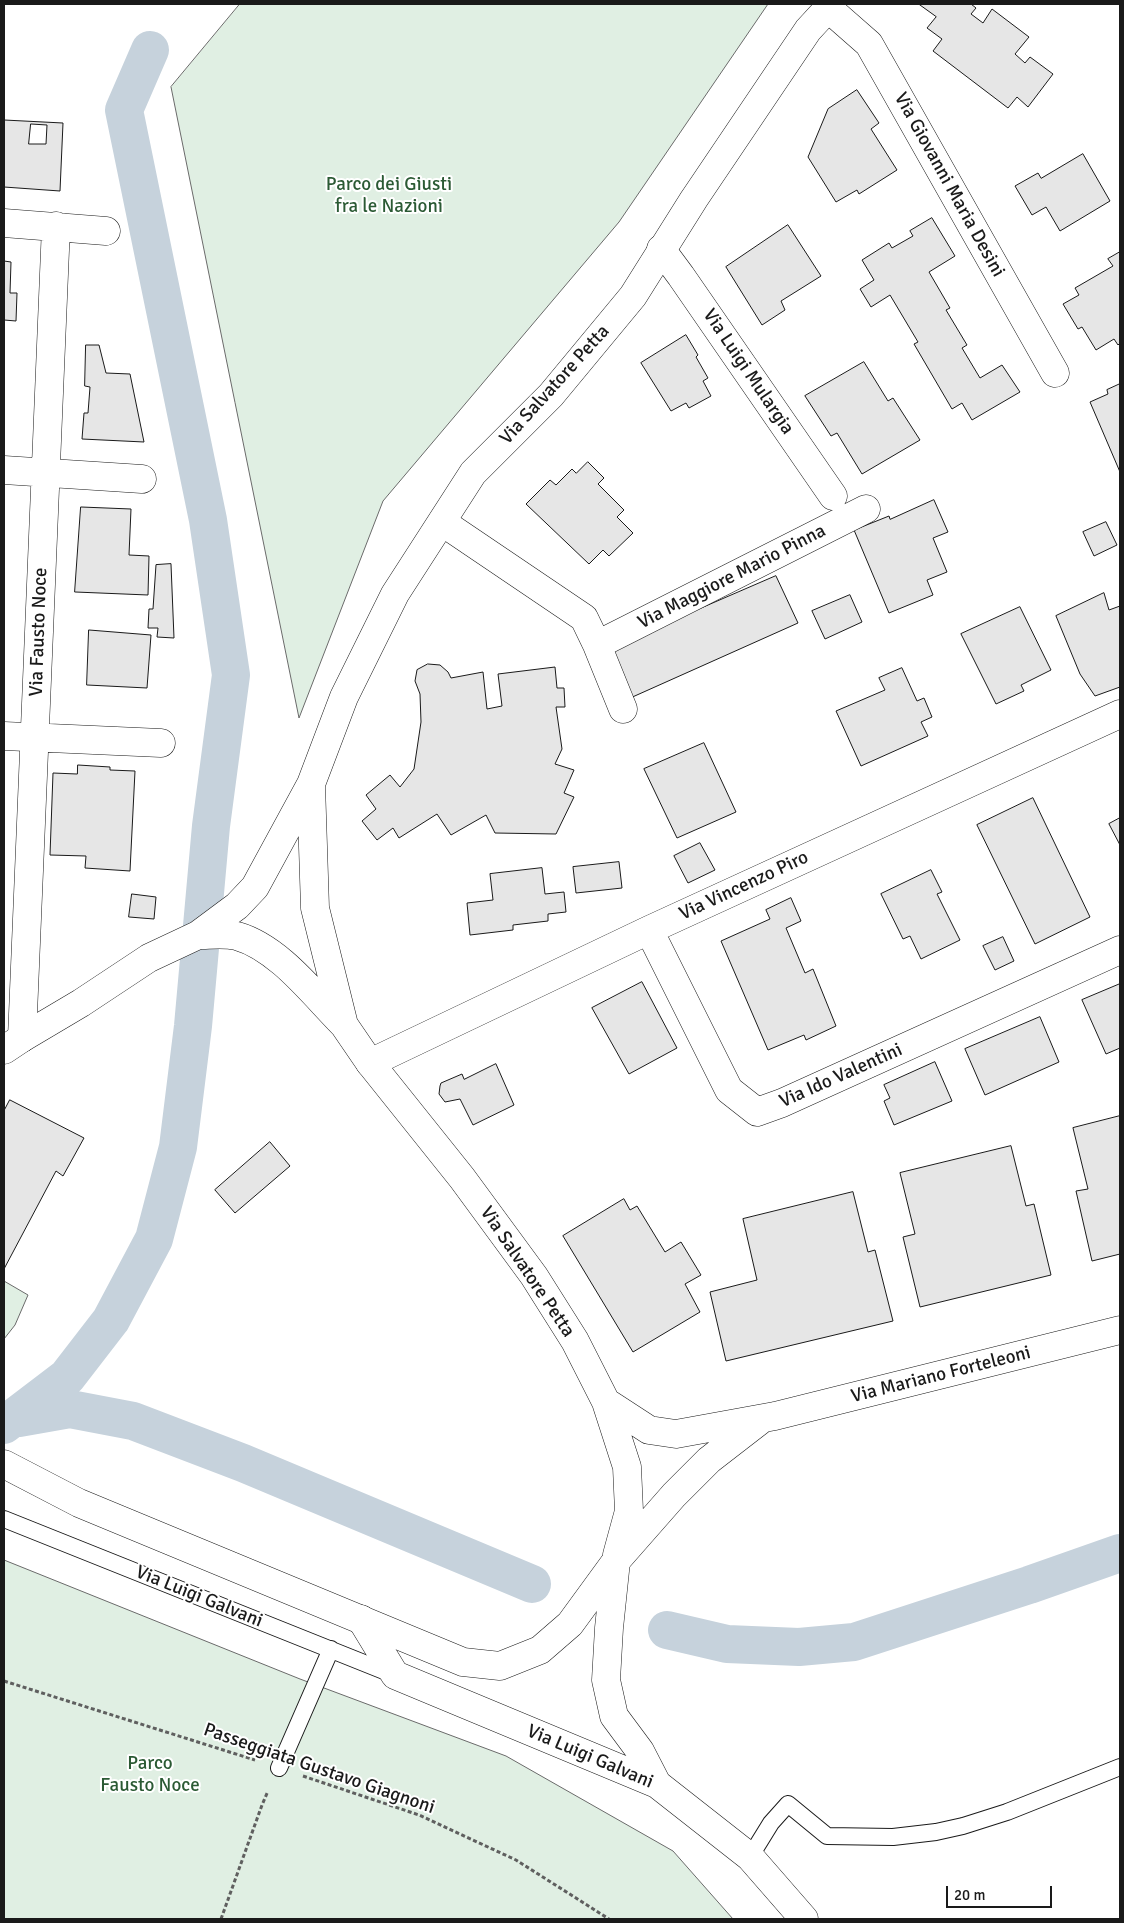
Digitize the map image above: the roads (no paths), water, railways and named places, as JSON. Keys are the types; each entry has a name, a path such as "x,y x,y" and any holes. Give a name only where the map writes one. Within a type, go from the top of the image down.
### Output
{"street":[{"name":"Via Salvatore Petta","path":"254,887 311,784 344,697 395,594 473,473 551,395 633,296 661,249 808,30 830,6"},
{"name":"Via Giovanni Maria Desini","path":"830,6 870,44 1055,373"},
{"path":"4,223 106,230"},
{"name":"Via Fausto Noce","path":"13,1044 34,736 56,226"},
{"name":"Via Luigi Mulargia","path":"661,249 682,276 833,496"},
{"path":"4,470 142,479"},
{"name":"Via Maggiore Mario Pinna","path":"597,645 866,509"},
{"path":"442,522 584,618 623,709"},
{"name":"Via Vincenzo Piro","path":"370,1063 649,930 1120,714"},
{"path":"4,736 161,743"},
{"name":"Via Salvatore Petta","path":"311,784 315,908 344,1025 370,1063 462,1178 534,1276 574,1342 606,1402 627,1467 630,1511 616,1561 606,1680 614,1716 640,1751 657,1784"},
{"name":"Via Fausto Noce","path":"13,1044 81,1003 149,958 198,935 237,906 254,887"},
{"name":"Via Ido Valentini","path":"649,930 729,1090 757,1112 782,1103 1120,950"},
{"path":"198,935 235,935 260,945 293,973 344,1025"},
{"name":"Via Mariano Forteleoni","path":"606,1402 649,1430 676,1434 762,1420 1120,1330"},
{"name":"Via Mariano Forteleoni","path":"616,1561 674,1495 709,1460 762,1420"},
{"path":"4,1464 79,1503 463,1662 500,1666 540,1650 570,1624 616,1561"},
{"path":"362,1619 395,1675"},
{"name":"Via Luigi Galvani","path":"395,1675 657,1784 750,1858 804,1919"}],"lane":[{"name":"Via Luigi Galvani","path":"4,1519 395,1675"},
{"path":"279,1768 331,1649"},
{"path":"750,1858 771,1823 788,1804 826,1836 893,1837 936,1832 963,1826 1007,1812 1120,1767"}],"waterway":[{"path":"4,1425 67,1377 111,1320 154,1239 178,1147 193,1026 211,826 231,675 208,520 124,110 150,50"},
{"path":"19,1418 70,1409 133,1421 243,1463 532,1584"},
{"path":"667,1630 727,1644 799,1647 854,1642 1120,1553"}],"park label":[{"name":"Parco dei Giusti fra le Nazioni","path":"389,196"},
{"name":"Parco Fausto Noce","path":"150,1775"}]}
